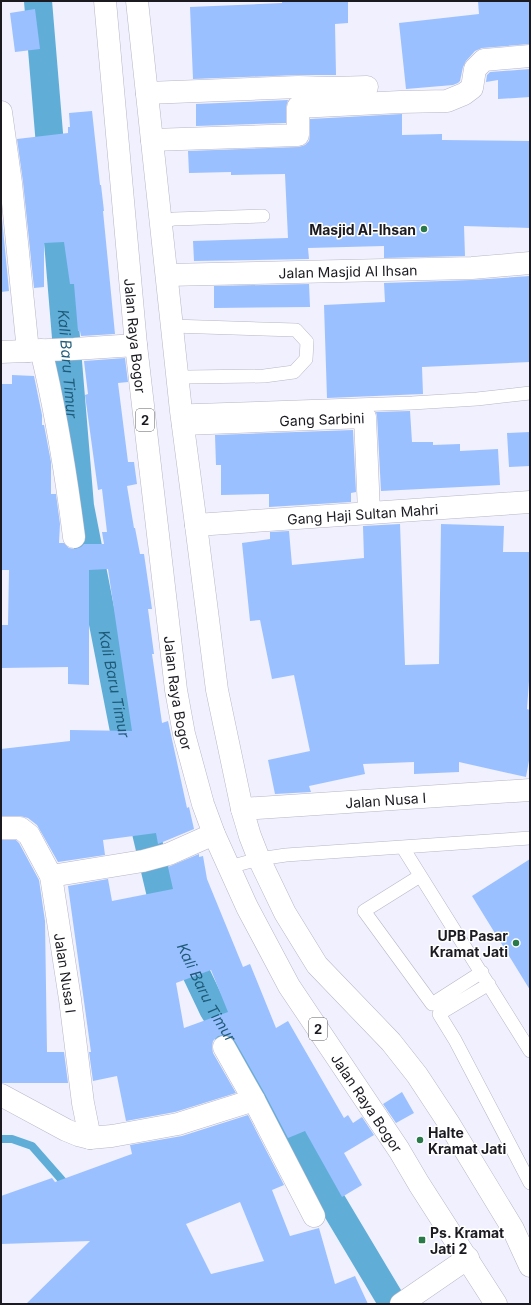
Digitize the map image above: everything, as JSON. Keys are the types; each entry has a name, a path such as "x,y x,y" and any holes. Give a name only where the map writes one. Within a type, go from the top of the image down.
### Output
{"main road":[{"name":"Jalan Raya Bogor","path":"105,1 136,345 176,690 192,768 214,834 247,907 289,986 399,1150 496,1304"},
{"path":"136,1 167,274 177,379 218,690 242,810 250,836 259,859 285,913 317,965 391,1042 417,1075 448,1122 512,1230 530,1266"},
{"path":"152,140 298,135 298,108 400,102 447,101 464,94 472,88 475,69 484,60 530,56"},
{"path":"147,93 298,87 367,87"},
{"path":"1,112 11,183 39,350 59,435 74,537"},
{"name":"Jalan Masjid Al Ihsan","path":"167,274 472,268 530,263"},
{"path":"1,352 136,345"},
{"name":"Gang Sarbini","path":"182,417 364,417 369,512"},
{"name":"Gang Haji Sultan Mahri","path":"196,525 530,502"},
{"name":"Jalan Nusa I","path":"242,810 530,790"},
{"name":"Jalan Nusa I","path":"1,828 20,828 29,835 51,876 70,999 83,1103 90,1138"},
{"path":"51,876 143,861 169,854 214,834"},
{"path":"224,1047 254,1100 314,1216"},
{"path":"1,1095 66,1130 90,1138 112,1136 178,1124 254,1100"},
{"path":"407,1300 468,1258"}],"lane":[{"path":"161,222 174,219 263,216"},
{"path":"172,326 296,330 307,342 306,359 294,372 264,376 188,377 177,379"},
{"path":"182,417 204,409 412,403 477,399 530,393"},
{"path":"229,867 259,859 286,855 530,838"},
{"path":"403,848 482,972 530,1051"},
{"path":"420,876 364,911 432,1004 482,972"},
{"path":"489,984 438,1014 455,1040 530,1184"}],"building":[{"path":"282,1 348,1 348,23 335,24 336,75 193,79 190,7 282,3"},
{"path":"478,1 530,1 530,44 482,48 475,51 466,61 458,83 453,85 406,89 399,23 479,14"},
{"path":"35,9 40,49 15,52 10,13"},
{"path":"530,69 530,97 498,99 498,80 486,82 487,75 490,72"},
{"path":"288,100 286,107 286,123 196,126 196,104"},
{"path":"92,111 104,211 115,334 81,336 80,331 78,331 74,284 70,284 64,242 44,243 44,287 34,288 17,139 68,133 68,127 70,127 69,113"},
{"path":"402,114 402,135 442,134 442,140 530,141 530,228 464,226 465,256 384,258 384,246 308,248 309,259 194,261 193,241 288,238 285,174 231,175 231,172 189,173 188,151 299,147 305,145 309,141 310,119"},
{"path":"1,208 9,291 1,292"},
{"path":"530,276 530,362 422,367 423,394 327,398 324,305 385,302 384,283 472,280"},
{"path":"309,284 310,307 214,308 214,286"},
{"path":"125,358 128,382 118,383 128,462 134,462 137,484 127,486 140,554 144,554 152,609 148,609 154,654 152,654 162,723 168,721 187,808 189,807 194,829 158,844 156,833 103,840 105,855 58,862 37,825 28,818 20,816 1,816 1,749 70,741 70,730 132,731 108,569 89,570 89,685 68,684 68,667 1,668 1,625 8,625 9,570 1,570 1,384 12,384 12,375 34,376 42,415 42,425 44,425 51,462 51,494 56,494 60,524 59,543 64,543 69,548 75,549 84,544 104,544 102,532 107,532 102,489 98,490 85,395 88,394 84,361"},
{"path":"410,411 412,442 433,442 433,445 460,444 460,451 498,449 500,485 381,491 376,412"},
{"path":"353,430 356,492 351,493 351,502 269,507 269,494 221,495 221,465 216,465 215,435"},
{"path":"530,432 530,466 509,467 507,433"},
{"path":"400,524 405,665 439,664 441,524 504,526 503,552 530,552 530,667 527,709 530,710 530,755 526,777 459,762 459,772 414,774 414,762 363,764 365,774 309,786 311,792 275,794 268,760 310,751 294,675 272,679 260,620 250,621 242,543 270,539 270,532 289,531 292,565 364,558 363,526"},
{"path":"1,840 16,840 19,843 39,880 45,921 47,1052 64,1052 68,1083 1,1083"},
{"path":"199,854 199,857 203,856 207,879 243,967 250,964 276,1028 288,1021 344,1118 348,1115 353,1123 362,1117 374,1135 344,1153 362,1185 342,1197 305,1131 288,1138 235,1041 230,1036 218,1036 213,1041 212,1047 213,1053 236,1093 175,1112 126,1121 117,1076 93,1081 89,1052 91,1052 68,886 108,879 112,901 173,889 168,867","holes":["211,970 228,1012 184,1028 176,983"]},
{"name":"UPB Pasar Kramat Jati","path":"530,859 530,990 472,896"},
{"path":"402,1092 414,1113 396,1123 383,1104"},
{"path":"248,1115 284,1185 272,1190 290,1236 319,1228 335,1284 355,1276 368,1304 26,1304 90,1241 1,1244 1,1196 52,1178 55,1182 132,1154 130,1145 182,1136","holes":["240,1202 264,1261 211,1274 186,1224"]}],"waterway":[{"name":"Kali Baru Timur","path":"38,1 80,506 134,782 163,904 213,1009 292,1135 393,1304"},
{"path":"1,1139 12,1139 32,1146 68,1187"}],"place":[{"name":"Masjid Al-Ihsan","path":"424,229"},
{"name":"UPB Pasar Kramat Jati","path":"516,943"},
{"name":"Halte Kramat Jati","path":"420,1140"},
{"name":"Ps. Kramat Jati 2","path":"422,1240"}]}
